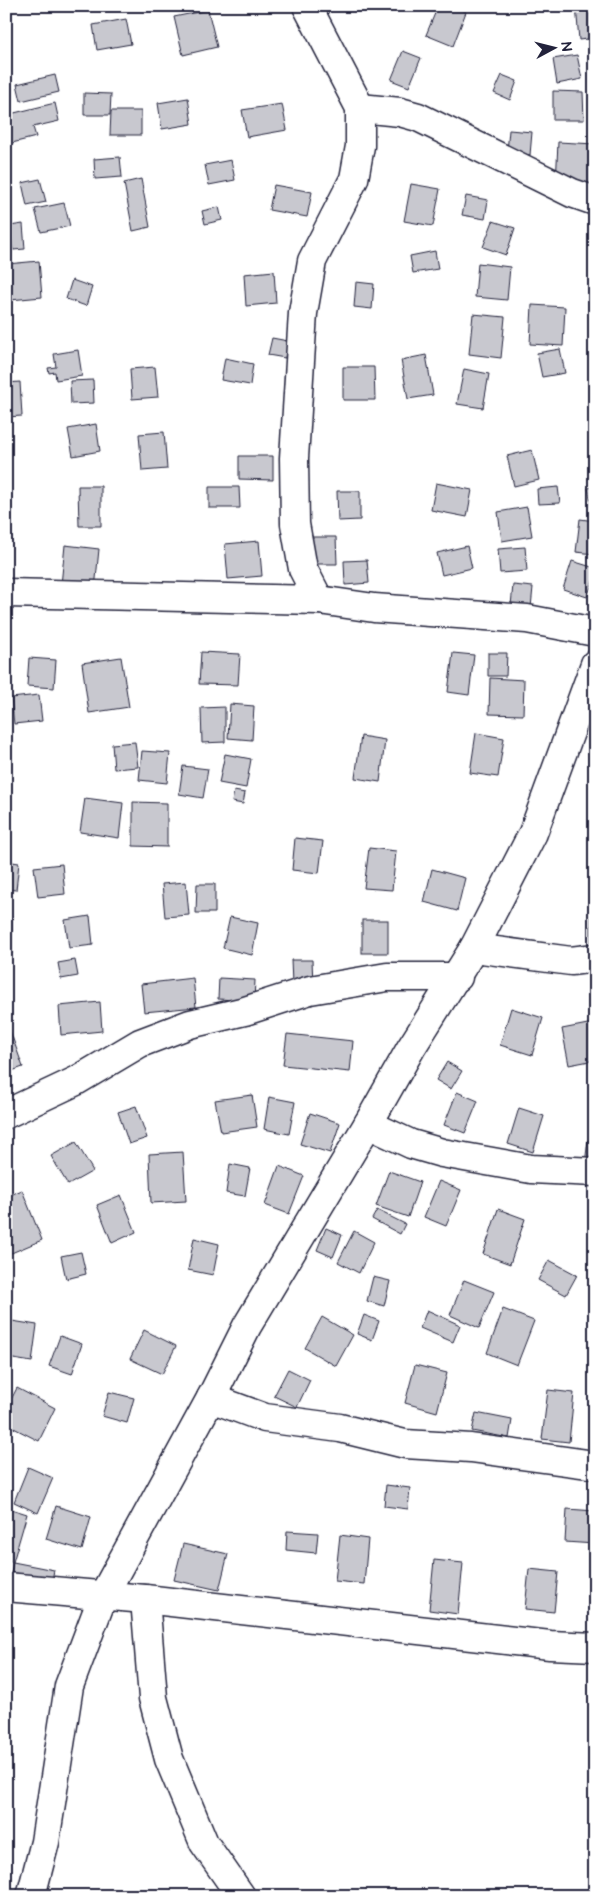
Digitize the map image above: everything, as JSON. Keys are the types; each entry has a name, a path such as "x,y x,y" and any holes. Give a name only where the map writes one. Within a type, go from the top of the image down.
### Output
{"street":[{"path":"307,6 360,108 360,146 354,179 312,261 303,313 294,458 295,524 303,569 319,600"},
{"path":"360,108 400,112 418,117 572,193 595,201"},
{"path":"6,593 319,600 374,608 527,619 595,632"},
{"path":"31,1896 45,1842 69,1686 103,1596 211,1398 247,1326 368,1124 411,1048 458,977 474,948 533,833 595,664"},
{"path":"474,948 571,961 595,958"},
{"path":"6,1114 76,1081 140,1043 190,1024 245,1011 310,990 387,977 458,977"},
{"path":"368,1124 412,1144 450,1155 531,1169 595,1172"},
{"path":"211,1398 265,1418 340,1428 405,1444 471,1448 595,1464"},
{"path":"6,1587 145,1599 550,1645 595,1647"},
{"path":"145,1599 153,1698 169,1759 204,1843 241,1896"}],"building":[{"path":"438,6 452,6 466,12 453,46 426,35"},
{"path":"576,6 593,6 595,38 579,40"},
{"path":"208,10 217,47 183,55 174,17"},
{"path":"126,19 131,44 97,50 93,25"},
{"path":"403,51 421,58 409,87 391,80"},
{"path":"577,55 582,79 557,84 553,59"},
{"path":"55,75 59,92 21,101 17,84"},
{"path":"502,75 517,81 510,100 494,93"},
{"path":"553,91 583,92 584,120 553,120"},
{"path":"84,93 111,94 110,115 84,115"},
{"path":"188,98 192,124 162,129 158,103"},
{"path":"55,103 59,121 33,127 36,137 8,144 6,115"},
{"path":"282,104 287,130 247,137 242,110"},
{"path":"111,111 141,111 141,135 110,135"},
{"path":"509,130 532,132 530,155 507,152"},
{"path":"558,142 595,144 595,186 556,184"},
{"path":"120,157 122,177 95,179 94,159"},
{"path":"231,160 235,180 209,185 205,165"},
{"path":"40,179 46,202 27,206 22,183"},
{"path":"141,179 150,227 133,231 124,183"},
{"path":"411,184 440,189 433,226 404,221"},
{"path":"274,185 312,192 307,217 269,210"},
{"path":"466,196 488,200 485,219 462,215"},
{"path":"64,203 70,226 41,232 35,209"},
{"path":"219,207 222,220 205,224 202,211"},
{"path":"493,221 515,228 506,255 483,247"},
{"path":"23,224 25,249 13,250 10,226"},
{"path":"435,251 438,269 413,273 410,256"},
{"path":"39,261 42,297 10,300 7,264"},
{"path":"478,263 510,267 507,300 475,297"},
{"path":"274,271 276,303 246,306 244,274"},
{"path":"72,280 92,287 86,306 66,299"},
{"path":"356,282 374,284 372,309 354,307"},
{"path":"532,305 565,307 563,346 530,344"},
{"path":"473,314 505,317 501,358 469,354"},
{"path":"272,338 288,341 285,358 268,355"},
{"path":"560,349 565,373 542,377 537,353"},
{"path":"78,350 82,376 56,380 55,372 49,373 48,368 56,367 54,354"},
{"path":"426,355 433,395 408,399 401,360"},
{"path":"225,358 253,364 250,385 221,380"},
{"path":"155,367 158,397 132,399 130,369"},
{"path":"343,367 374,367 375,400 343,400"},
{"path":"464,369 489,374 483,408 457,404"},
{"path":"93,380 94,403 71,404 70,381"},
{"path":"20,382 22,416 6,417 6,383"},
{"path":"96,424 100,451 73,456 68,429"},
{"path":"164,432 167,469 142,471 139,434"},
{"path":"532,450 539,480 514,486 507,456"},
{"path":"239,456 273,456 273,480 239,479"},
{"path":"436,483 472,490 467,517 431,510"},
{"path":"78,486 101,486 101,526 79,526"},
{"path":"209,487 239,487 240,508 209,508"},
{"path":"558,487 560,503 538,504 537,489"},
{"path":"595,487 595,510 592,510 588,488"},
{"path":"337,491 360,491 360,520 338,521"},
{"path":"527,507 532,536 502,541 498,512"},
{"path":"580,519 595,521 595,554 576,552"},
{"path":"302,537 336,537 337,564 303,564"},
{"path":"259,541 262,576 228,579 225,544"},
{"path":"65,545 99,549 95,589 61,585"},
{"path":"467,546 472,568 442,575 437,553"},
{"path":"525,547 527,571 500,573 498,549"},
{"path":"367,560 369,583 345,585 344,561"},
{"path":"572,561 595,568 595,576 587,597 563,589"},
{"path":"513,585 533,587 530,618 510,616"},
{"path":"201,652 240,654 238,685 199,684"},
{"path":"453,653 474,655 469,695 448,692"},
{"path":"488,653 507,653 506,676 488,676"},
{"path":"121,657 129,707 89,713 82,663"},
{"path":"29,658 56,660 54,688 27,686"},
{"path":"490,678 524,680 523,715 489,714"},
{"path":"39,695 42,721 14,724 11,698"},
{"path":"230,704 254,706 252,740 228,738"},
{"path":"225,707 225,742 202,743 201,708"},
{"path":"476,733 504,738 498,777 470,773"},
{"path":"361,736 385,740 380,782 355,778"},
{"path":"135,742 138,767 114,769 112,744"},
{"path":"142,751 170,753 167,783 139,780"},
{"path":"225,754 251,759 246,788 219,783"},
{"path":"183,766 208,769 203,798 179,794"},
{"path":"234,791 245,793 243,804 232,802"},
{"path":"85,798 123,803 119,838 80,832"},
{"path":"133,802 167,803 167,847 133,846"},
{"path":"295,838 323,841 319,873 292,870"},
{"path":"369,848 396,851 392,890 364,888"},
{"path":"6,861 19,863 16,890 6,889"},
{"path":"62,864 65,894 38,897 34,867"},
{"path":"432,869 465,878 457,911 424,902"},
{"path":"186,882 189,915 165,917 162,884"},
{"path":"197,884 215,884 215,913 196,913"},
{"path":"591,904 595,904 595,945 591,945"},
{"path":"90,916 93,945 69,948 65,920"},
{"path":"230,917 258,923 252,955 223,948"},
{"path":"6,918 12,918 12,953 6,953"},
{"path":"362,920 388,920 388,953 362,953"},
{"path":"75,960 78,976 61,979 58,963"},
{"path":"291,960 312,960 313,984 292,984"},
{"path":"193,978 196,1007 144,1012 141,984"},
{"path":"219,978 255,980 254,1001 218,999"},
{"path":"100,1002 102,1031 61,1035 59,1006"},
{"path":"511,1008 543,1018 532,1055 500,1045"},
{"path":"593,1023 595,1060 569,1065 562,1029"},
{"path":"9,1028 23,1067 6,1073 6,1029"},
{"path":"287,1034 353,1041 350,1072 283,1065"},
{"path":"447,1062 462,1071 451,1089 436,1080"},
{"path":"593,1078 595,1078 595,1109 591,1109"},
{"path":"457,1092 478,1101 465,1133 444,1125"},
{"path":"252,1095 257,1127 221,1132 215,1100"},
{"path":"269,1097 295,1102 289,1134 264,1129"},
{"path":"136,1106 147,1138 129,1144 118,1112"},
{"path":"519,1108 544,1116 533,1152 508,1144"},
{"path":"310,1113 340,1123 330,1153 300,1144"},
{"path":"588,1140 595,1141 595,1172 584,1171"},
{"path":"76,1142 93,1171 68,1185 51,1156"},
{"path":"183,1152 186,1201 151,1203 149,1154"},
{"path":"230,1164 250,1168 245,1196 226,1193"},
{"path":"279,1166 304,1176 289,1214 265,1205"},
{"path":"389,1171 420,1182 408,1217 376,1206"},
{"path":"439,1181 461,1190 446,1226 424,1217"},
{"path":"22,1190 42,1240 9,1254 6,1248 6,1197"},
{"path":"121,1195 136,1232 112,1243 97,1205"},
{"path":"498,1209 525,1219 510,1264 483,1254"},
{"path":"377,1210 405,1224 400,1234 372,1219"},
{"path":"326,1228 342,1235 333,1257 317,1250"},
{"path":"354,1231 374,1242 359,1273 338,1262"},
{"path":"194,1238 219,1244 213,1275 188,1270"},
{"path":"81,1252 86,1274 66,1279 61,1256"},
{"path":"549,1260 577,1275 566,1295 538,1280"},
{"path":"373,1277 390,1281 384,1306 367,1301"},
{"path":"464,1280 494,1292 479,1328 450,1315"},
{"path":"503,1309 534,1321 517,1365 487,1353"},
{"path":"427,1310 460,1325 453,1342 420,1328"},
{"path":"364,1315 379,1321 372,1340 357,1334"},
{"path":"322,1317 353,1335 336,1366 305,1348"},
{"path":"12,1321 37,1325 32,1362 7,1358"},
{"path":"144,1330 176,1346 162,1374 130,1359"},
{"path":"60,1336 82,1344 72,1374 49,1366"},
{"path":"415,1365 447,1373 437,1412 405,1403"},
{"path":"288,1369 310,1380 297,1407 274,1396"},
{"path":"17,1388 55,1408 39,1441 6,1424 6,1409"},
{"path":"548,1390 574,1393 569,1442 542,1439"},
{"path":"109,1392 134,1398 127,1423 102,1416"},
{"path":"476,1413 512,1420 509,1438 472,1431"},
{"path":"28,1467 53,1478 38,1513 14,1502"},
{"path":"386,1485 410,1488 408,1509 384,1506"},
{"path":"56,1506 91,1517 82,1550 46,1539"},
{"path":"8,1508 27,1514 13,1562 6,1561"},
{"path":"567,1509 595,1511 595,1544 565,1542"},
{"path":"287,1531 318,1533 316,1553 286,1550"},
{"path":"340,1535 368,1539 364,1584 335,1581"},
{"path":"183,1544 228,1554 219,1590 174,1580"},
{"path":"434,1560 463,1563 458,1614 429,1610"},
{"path":"13,1562 54,1570 49,1596 8,1589"},
{"path":"529,1569 558,1572 554,1612 525,1609"}]}
